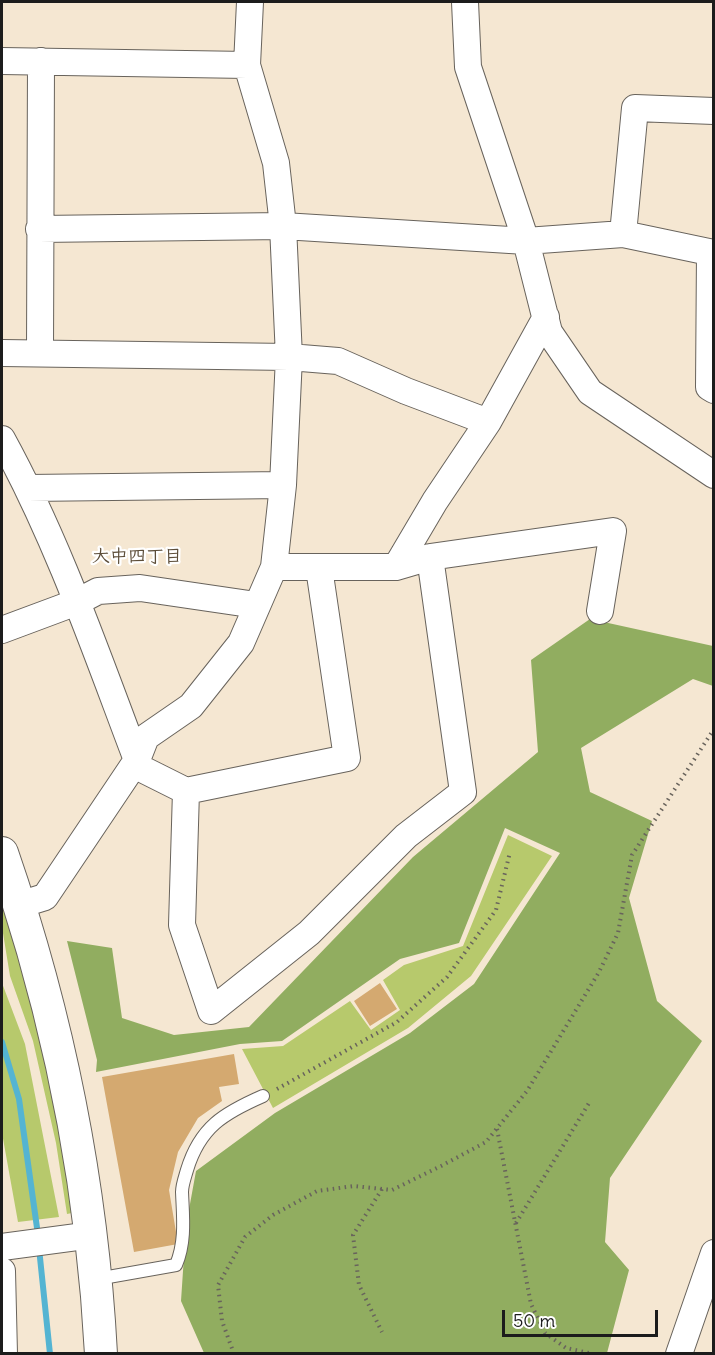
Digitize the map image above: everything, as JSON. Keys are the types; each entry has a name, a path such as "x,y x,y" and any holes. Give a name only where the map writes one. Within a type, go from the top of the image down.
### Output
{"street":[{"path":"19,905 45,897 137,760 146,737 191,706 213,682 241,643 274,567 283,485 289,357 283,226 276,163 247,65 250,2"},
{"path":"465,2 468,67 526,241 549,332 590,392 714,475"},
{"path":"2,61 247,65"},
{"path":"40,352 41,62"},
{"path":"622,234 635,108 714,111"},
{"path":"39,229 283,226 526,241 622,234 712,252 709,387 714,390"},
{"path":"396,567 435,501 488,422 546,317"},
{"path":"2,352 289,357 338,361 406,391 488,422"},
{"path":"2,439 28,488 77,603 137,760 142,769 186,790 347,758 319,568"},
{"path":"28,488 283,485"},
{"path":"274,567 396,567 430,557 613,531 600,610"},
{"path":"186,790 182,925 211,1011 309,933 406,836 463,792 430,557"},
{"path":"2,630 77,603 98,591 140,588 256,605"},
{"path":"2,853 19,905 67,1079 92,1235 101,1353"},
{"path":"13,1246 92,1235"},
{"path":"679,1353 714,1253"},
{"path":"2,1271 4,1353"}],"lane":[{"path":"96,1279 176,1265 182,1250 182,1189 191,1156 208,1127 232,1110 263,1096"}],"path":[{"path":"234,1353 222,1321 218,1285 245,1237 273,1215 317,1191 354,1186 392,1190 441,1166 486,1142 527,1091 599,972 618,933 632,855 714,729"},
{"path":"263,1096 397,1022 447,977 496,910 510,852"},
{"path":"515,1224 589,1103"},
{"path":"496,1128 531,1304 545,1333 567,1348 589,1353"},
{"path":"382,1189 353,1235 359,1285 382,1332"}],"green space":[{"path":"590,619 713,646 713,686 693,679 581,748 590,792 652,821 629,898 657,1001 702,1041 610,1178 605,1242 629,1270 607,1353 204,1353 181,1301 186,1226 196,1171 275,1113 410,1033 474,984 560,853 505,828 459,943 400,959 282,1041 240,1044 96,1072 97,1060 67,941 112,948 122,1018 174,1035 249,1027 413,857 538,752 531,660"},
{"path":"508,835 552,856 471,976 408,1028 273,1108 242,1049 283,1046 350,1001 371,1030 400,1010 383,980 404,965 463,946"},
{"path":"2,898 45,1054 61,1133 72,1213 67,1214 56,1143 33,1041 10,976 2,927"},
{"path":"2,983 25,1044 59,1217 18,1222 2,1133"}],"building":[{"path":"380,983 397,1009 370,1026 354,1001"},
{"path":"234,1054 239,1084 219,1087 222,1101 198,1118 178,1152 169,1190 178,1244 134,1252 102,1077"}],"waterway":[{"path":"2,1042 19,1099 38,1235"},
{"path":"39,1248 50,1354"}],"district":[{"name":"大中四丁目","path":"137,557"}]}
